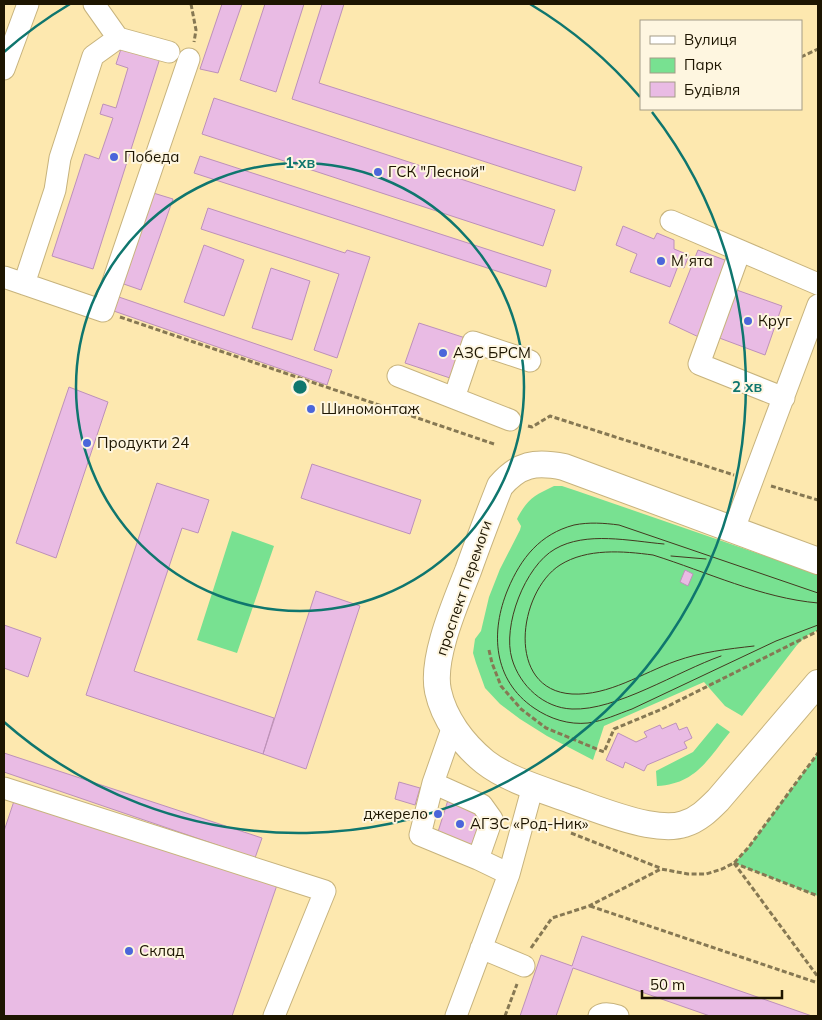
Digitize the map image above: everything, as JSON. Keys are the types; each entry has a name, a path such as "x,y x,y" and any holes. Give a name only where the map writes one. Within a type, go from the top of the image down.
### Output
{"main road":[{"name":"проспект Перемоги","path":"818,561 564,467 546,463 525,467 511,473 500,486 456,602 436,671 438,690 444,710 469,748 487,763 533,786 617,816 661,826 684,824 704,813 718,800 818,683"}],"street":[{"path":"4,69 28,4"},
{"path":"94,4 118,38 169,52"},
{"path":"24,284 55,190 60,158 92,56 118,38"},
{"path":"4,277 103,311 189,59"},
{"path":"671,221 818,284"},
{"path":"740,251 699,364 784,398"},
{"path":"734,529 818,305"},
{"path":"454,398 473,342 530,360"},
{"path":"398,376 510,420"},
{"path":"453,726 433,783 420,835 509,874"},
{"path":"433,783 482,805 492,819 478,859"},
{"path":"456,1016 509,874 533,786"},
{"path":"4,788 325,891 274,1016"},
{"path":"481,948 524,966"},
{"path":"599,1016 602,1014 618,1016"}],"path":[{"path":"189,59 192,55 196,30 191,4"},
{"path":"802,57 818,49"},
{"path":"103,311 494,444"},
{"path":"510,420 532,427 550,416 818,500"},
{"path":"489,650 501,686 521,709 546,728 604,752 614,728 677,702 818,631"},
{"path":"571,833 661,869 688,874 706,874 722,869 734,863 748,848 818,753"},
{"path":"734,863 818,896"},
{"path":"734,863 818,977"},
{"path":"661,869 589,906 818,983"}],"green space":[{"path":"554,486 562,486 577,491 818,574 818,630 806,636 797,645 742,716 725,706 704,682 604,726 593,760 547,736 500,704 485,688 473,653 475,639 481,631 489,597 500,569 520,530 521,526 517,519 532,498"},
{"path":"232,531 274,546 237,653 197,640"},
{"path":"717,723 730,732 708,760 682,781 657,786 656,771 693,752"},
{"path":"818,753 818,896 734,863 748,848"}],"building":[{"path":"222,4 242,4 218,73 200,69"},
{"path":"265,4 304,4 276,92 240,80"},
{"path":"322,4 344,4 319,83 582,167 575,191 292,99"},
{"name":"Победа","path":"122,46 160,58 93,269 52,256 85,154 99,159 113,118 100,114 103,104 116,108 128,68 116,64"},
{"name":"ГСК \"Лесной\"","path":"214,98 555,210 543,246 202,134"},
{"path":"200,156 551,270 546,287 194,173"},
{"path":"150,192 173,199 141,290 118,282"},
{"path":"208,208 345,253 347,250 370,257 337,358 314,350 339,274 201,229"},
{"name":"Мʼята","path":"623,226 654,239 657,233 674,240 674,249 689,255 684,268 678,266 670,287 630,272 637,254 616,245"},
{"path":"204,245 244,260 224,316 184,302"},
{"path":"698,250 730,262 703,339 669,323"},
{"path":"271,268 310,281 292,340 252,328"},
{"name":"Круг","path":"731,288 782,306 765,355 714,336"},
{"path":"113,295 332,370 327,385 108,309"},
{"name":"АЗС БРСМ","path":"419,323 481,343 468,384 405,363"},
{"path":"69,387 108,402 56,558 16,543"},
{"path":"312,464 421,500 410,534 301,498"},
{"path":"157,483 209,500 198,533 182,528 134,671 274,718 263,754 86,695"},
{"path":"685,570 693,574 688,586 680,582"},
{"path":"316,591 360,606 306,769 263,754"},
{"path":"4,625 41,638 28,677 4,668"},
{"path":"676,723 679,730 687,727 692,738 684,742 687,748 647,765 644,771 625,762 623,768 606,760 618,733 636,742 647,737 644,732 660,725 662,729"},
{"path":"4,753 262,838 255,858 4,772"},
{"path":"399,782 420,788 415,805 395,799"},
{"name":"Склад","path":"16,795 277,885 232,1016 4,1016 4,831"},
{"name":"АГЗС «Род-Ник»","path":"448,800 483,813 471,847 437,835"},
{"path":"582,936 812,1016 710,1016 573,968 556,1016 520,1016 541,955 572,966"}],"tram line":[{"path":"818,593 619,525 596,523 574,525 551,534 533,549 519,567 502,605 498,638 499,654 510,684 520,697 534,708 567,722 588,723 632,709 776,641 818,625"},
{"path":"664,544 608,539 580,540 567,543 544,557 526,583 518,598 513,614 510,645 516,669 534,694 552,705 572,709 589,708 627,697 721,656"},
{"path":"754,646 695,655 663,666 612,688 586,694 572,694 551,688 536,676 528,659 525,638 528,617 535,596 546,578 560,565 593,553 630,552 653,555 734,584 776,596 818,603"},
{"path":"671,556 706,559"}],"place":[{"name":"Победа","path":"114,157"},
{"name":"ГСК \"Лесной\"","path":"378,172"},
{"name":"Мʼята","path":"661,261"},
{"name":"Круг","path":"748,321"},
{"name":"АЗС БРСМ","path":"443,353"},
{"name":"Шиномонтаж","path":"311,409"},
{"name":"Продукти 24","path":"87,443"},
{"name":"джерело","path":"438,814"},
{"name":"АГЗС «Род-Ник»","path":"460,824"},
{"name":"Склад","path":"129,951"}]}
